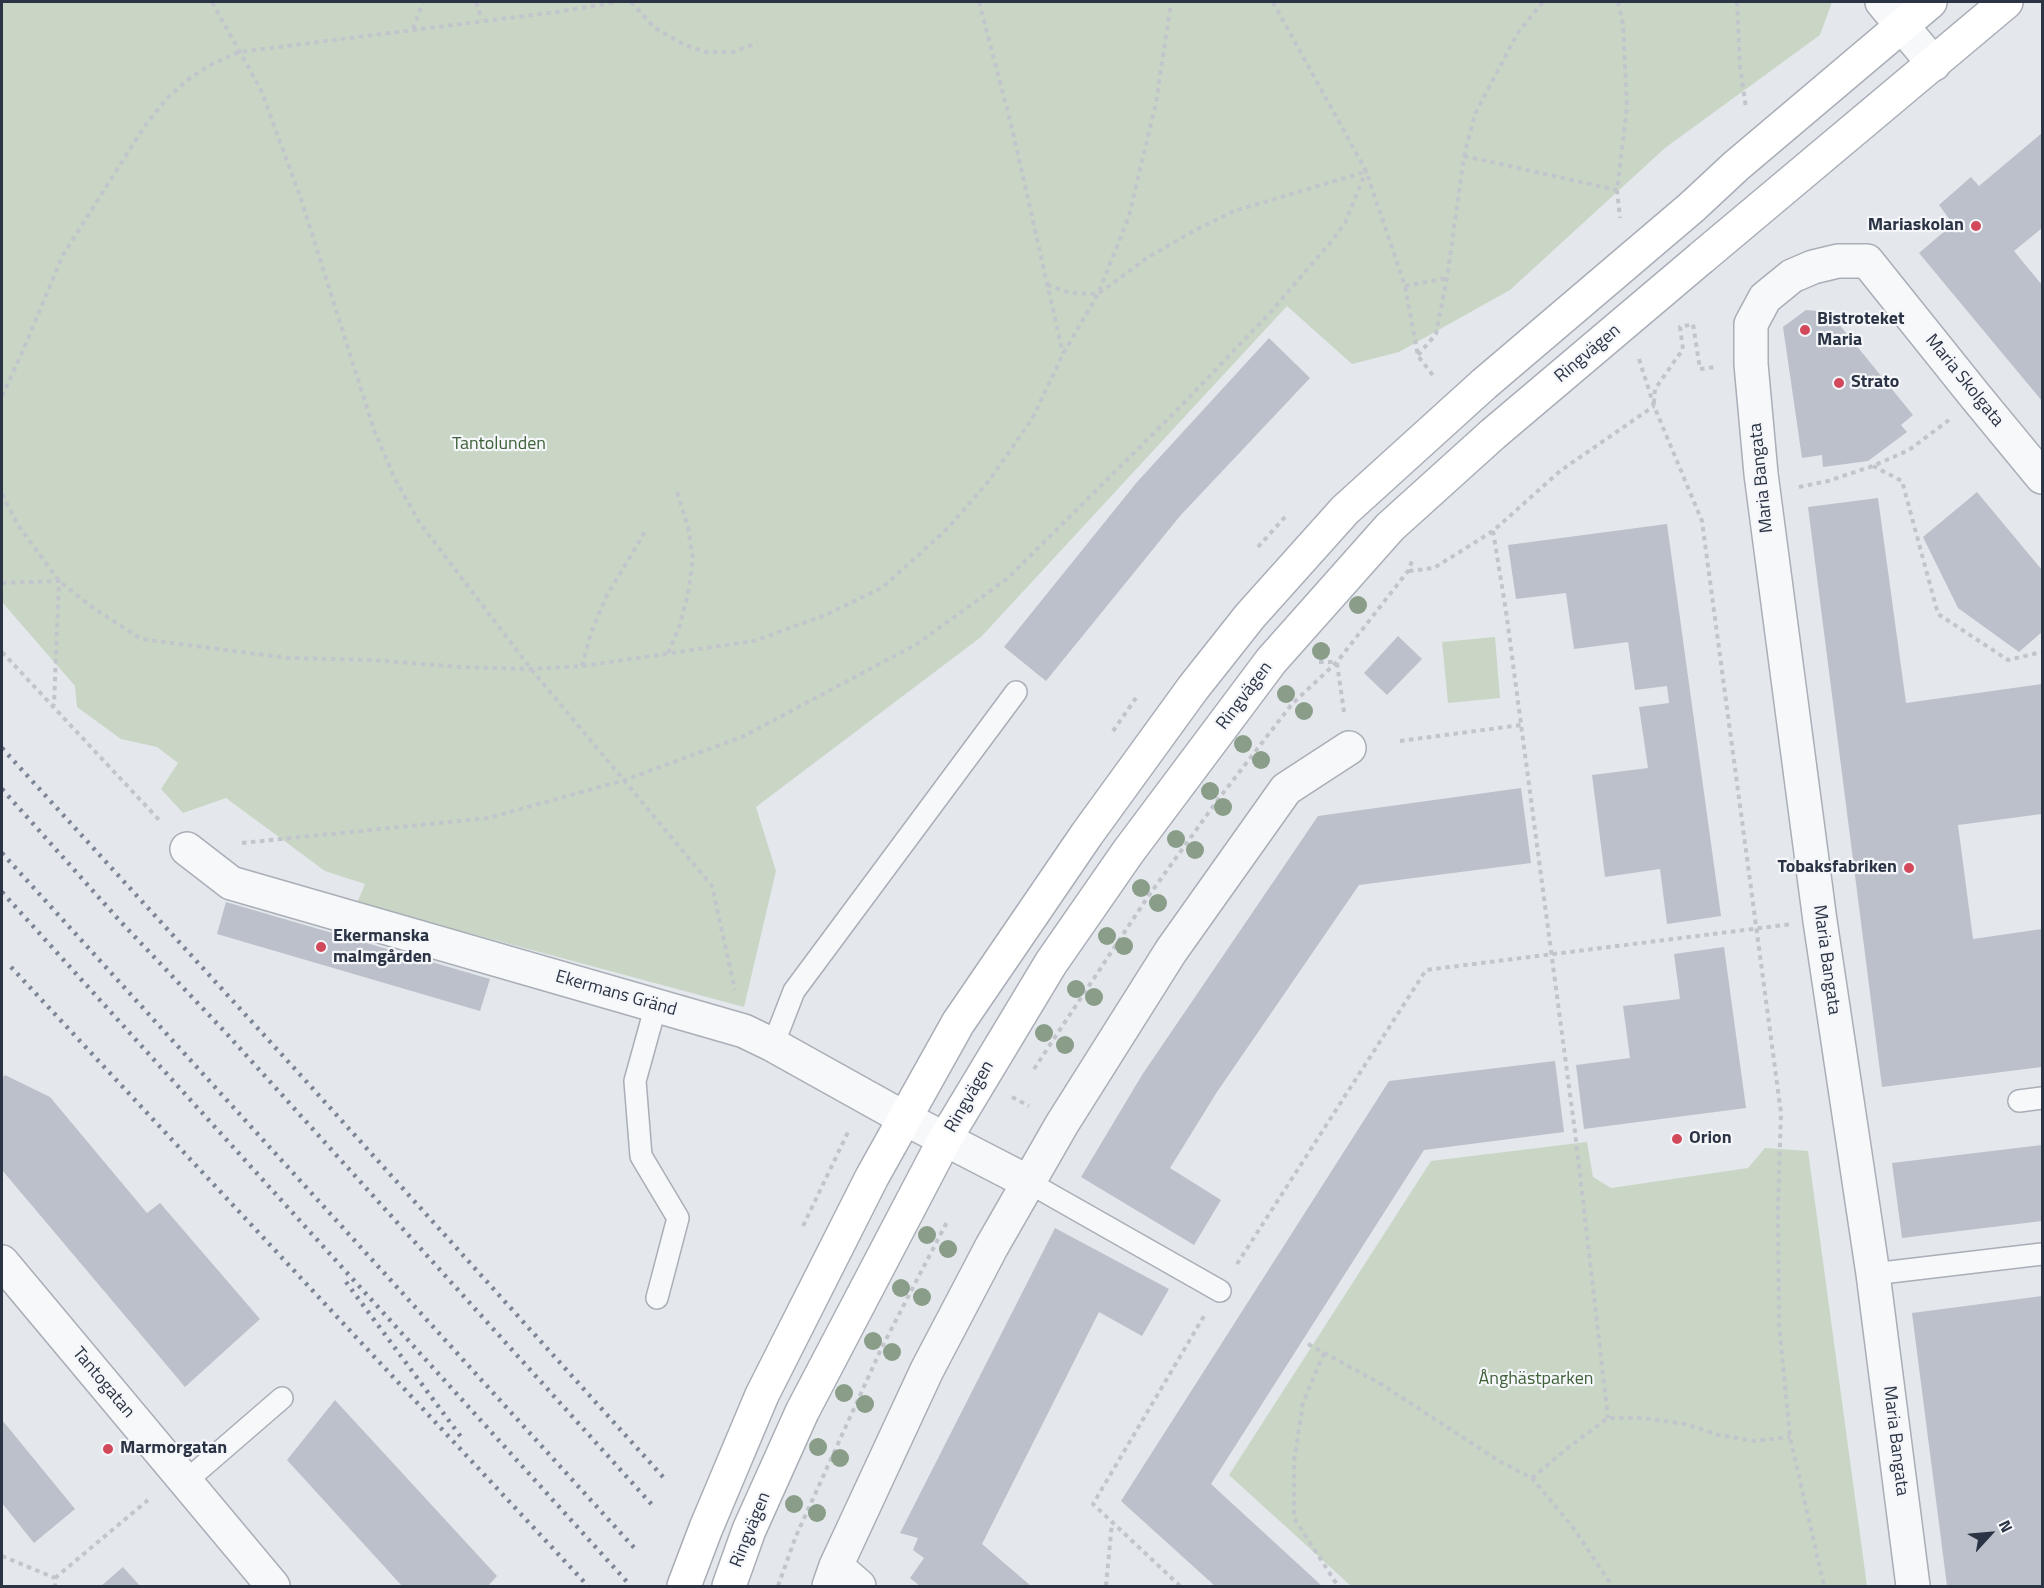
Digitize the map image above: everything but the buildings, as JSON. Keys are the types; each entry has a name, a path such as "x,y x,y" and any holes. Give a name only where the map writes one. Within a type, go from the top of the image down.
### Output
{"main road":[{"path":"684,1587 706,1528 762,1395 904,1118 958,1023 1087,834 1200,679 1250,616 1345,510 1484,384 1692,207 1892,14 1930,2"},
{"name":"Ringvägen","path":"729,1587 749,1530 802,1412 945,1139 1051,963 1128,852 1271,661 1390,527 1493,434 2006,2"}],"street":[{"path":"1892,14 1934,63"},
{"name":"Maria Skolgata","path":"1792,276 1813,267 1838,261 1867,261 2043,477"},
{"name":"Maria Bangata","path":"1792,276 1765,298 1751,324 1751,364 1763,492 1814,875 1874,1274 1913,1587"},
{"path":"841,1580 927,1370 1028,1182 1172,951 1286,789 1349,748"},
{"name":"Ekermans Gränd","path":"187,849 231,883 744,1031 1028,1182"},
{"name":"Tantogatan","path":"2,1262 273,1587"}],"lane":[{"path":"773,1045 794,991 1017,692"},
{"path":"656,1005 635,1081 641,1156 678,1218 657,1298"},
{"path":"2019,1101 2043,1098"},
{"path":"1028,1182 1220,1291"},
{"path":"1874,1274 2043,1254"},
{"path":"186,1481 282,1398"}],"path":[{"path":"212,2 261,90 300,196 374,430 394,477 419,522 531,669 712,886 744,1031"},
{"path":"412,29 423,2"},
{"path":"476,2 482,20"},
{"path":"2,396 63,255 144,127 167,98 190,78 212,64 239,52 556,12 618,2"},
{"path":"631,2 655,28 683,45 705,52 733,52 757,44"},
{"path":"979,2 1012,128 1063,354"},
{"path":"2,494 18,525 59,581 92,607 141,639 288,658 531,669 582,666 754,640 828,615 883,587 946,529 988,482 1032,419 1063,354 1098,294 1129,216 1156,103 1171,2"},
{"path":"1273,2 1366,171 1405,286 1418,356 1435,378"},
{"path":"1418,356 1436,334 1447,278 1464,156 1475,114 1517,34 1543,2"},
{"path":"1464,156 1617,190 1627,107 1623,24 1618,2"},
{"path":"1737,2 1740,66 1746,111"},
{"path":"1046,285 1070,293 1098,294 1148,258 1188,234 1234,211 1366,171"},
{"path":"2,651 187,849 489,818 625,780 744,736 917,644 1008,578 1179,408 1268,315 1345,223 1366,171"},
{"path":"1405,286 1447,278"},
{"path":"1700,369 1693,324 1680,327 1683,349 1655,390 1654,406 1702,521 1779,1101 1779,1324 1790,1437 1824,1587"},
{"path":"1408,571 1434,568 1493,531 1560,471 1654,406"},
{"path":"1791,489 1828,481 1873,466 1909,450 1935,431"},
{"path":"1873,466 1902,481 1938,614 2008,660 2043,652"},
{"path":"668,654 679,628 688,594 693,559 688,527 677,492"},
{"path":"582,666 591,633 606,597 646,530"},
{"path":"1493,531 1575,1132 1608,1418"},
{"path":"1034,1069 1147,897 1217,801 1292,704 1337,662 1408,571 1415,555"},
{"path":"2,583 59,581"},
{"path":"54,706 59,581"},
{"path":"1337,662 1349,748"},
{"path":"1400,741 1521,725"},
{"path":"1236,1266 1426,970 1792,924"},
{"path":"1007,1094 1032,1107"},
{"path":"941,1216 955,1224"},
{"path":"778,1587 796,1536 882,1347 948,1220"},
{"path":"1180,1587 1093,1504 1204,1316"},
{"path":"1308,1344 1381,1384 1499,1461 1532,1478 1575,1530 1612,1587"},
{"path":"1324,1353 1303,1403 1294,1461 1294,1518 1338,1587"},
{"path":"1532,1478 1608,1418 1643,1418 1684,1424 1719,1435 1754,1441 1790,1437"},
{"path":"55,1578 148,1500"},
{"path":"1106,1587 1112,1522"},
{"path":"2,1556 55,1578"},
{"path":"55,1578 55,1587"}],"green space":[{"name":"Tantolunden","path":"2,2 1832,2 1820,35 1665,148 1510,290 1399,352 1352,364 1287,306 981,637 756,807 776,871 744,1007 357,903 365,884 325,871 226,798 183,813 161,789 178,763 157,747 121,739 77,707 75,686 2,602"},
{"path":"1495,637 1500,698 1448,703 1442,642"},
{"name":"Ånghästparken","path":"1587,1142 1593,1177 1611,1188 1748,1168 1765,1148 1808,1151 1867,1586 1351,1586 1229,1475 1431,1161"}],"railway":[{"path":"2,748 664,1478"},
{"path":"2,789 119,920 227,1034 654,1507"},
{"path":"2,853 638,1552"},
{"path":"2,892 629,1584"},
{"path":"11,967 588,1586"},
{"path":"346,1282 464,1441"}],"place":[{"name":"Mariaskolan","path":"1976,226"},
{"name":"Bistroteket Maria","path":"1805,330"},
{"name":"Strato","path":"1839,383"},
{"name":"Tobaksfabriken","path":"1909,868"},
{"name":"Ekermanska malmgården","path":"321,947"},
{"name":"Orion","path":"1677,1139"},
{"name":"Marmorgatan","path":"108,1449"}]}
